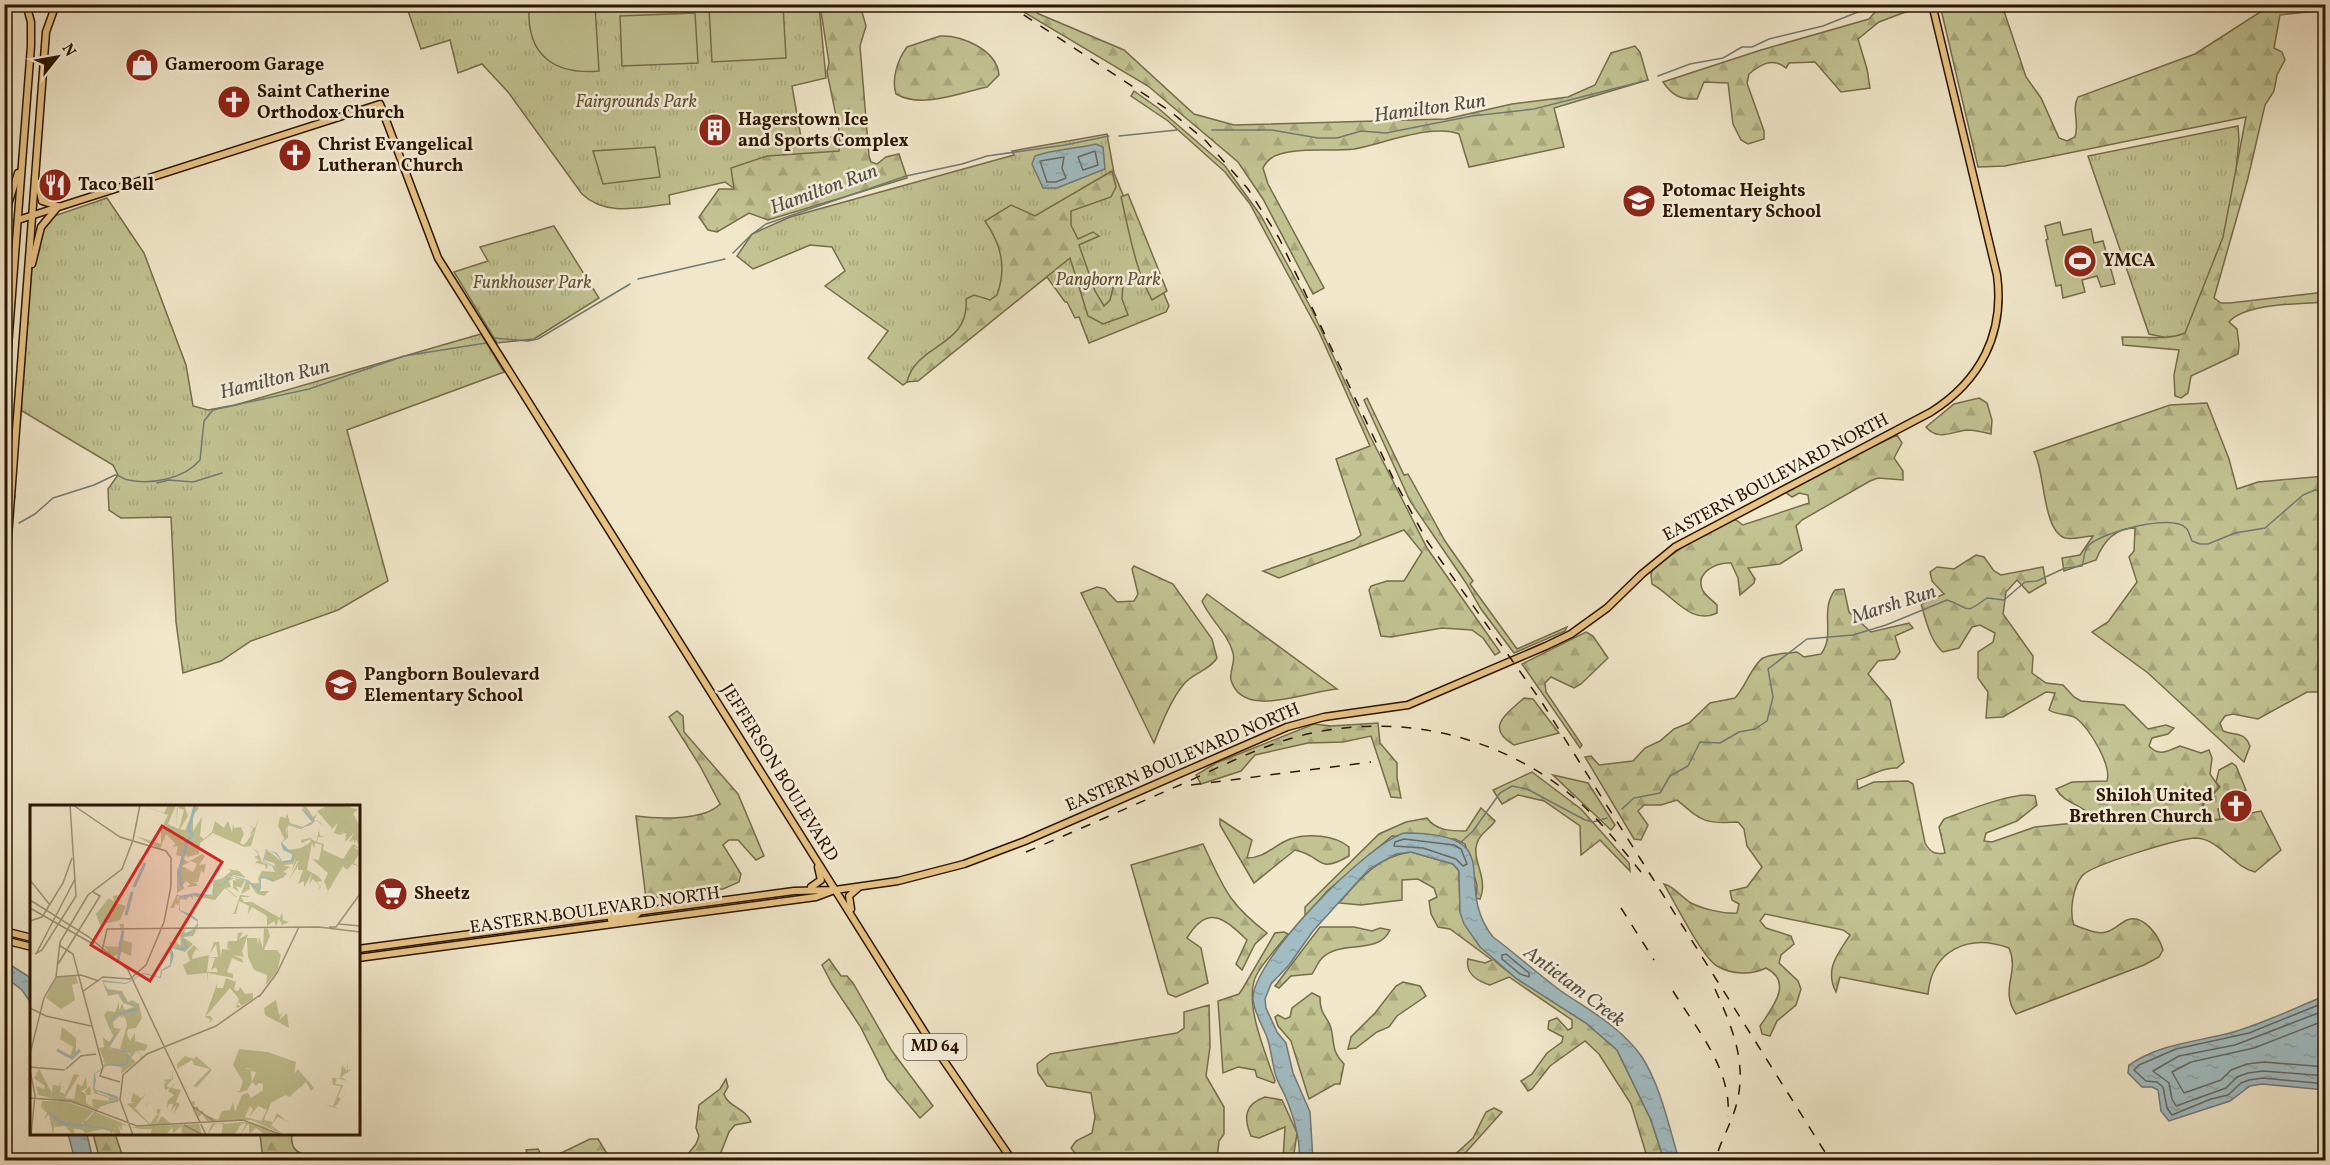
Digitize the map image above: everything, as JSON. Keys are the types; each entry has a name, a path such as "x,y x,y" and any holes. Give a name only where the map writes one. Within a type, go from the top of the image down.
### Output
{"main road":[{"path":"4,399 32,31 26,4"},
{"path":"4,590 46,32 56,4"},
{"name":"EASTERN BOULEVARD NORTH","path":"360,951 794,891 858,887 907,879 964,864 1025,841 1287,727 1324,717 1408,705 1546,646 1598,615 1659,559 1693,536 1931,412 1952,398 1974,375 1986,354 1998,320 1999,289 1932,4"},
{"name":"JEFFERSON BOULEVARD","path":"58,206 380,104 438,258 925,1033 1012,1161"},
{"path":"4,217 16,180 23,146"},
{"path":"28,286 41,227 58,206 46,203 40,198 36,169"},
{"name":"MD 64","path":"18,220 58,206"},
{"path":"4,235 14,280"},
{"path":"4,478 14,481"},
{"path":"4,487 12,501"},
{"path":"794,891 815,886 820,882 821,876 813,855"},
{"path":"858,887 849,896 849,903 862,932"},
{"name":"EASTERN BOULEVARD NORTH","path":"360,958 816,897 835,890"},
{"path":"594,926 602,921 634,917 639,912"},
{"path":"545,933 552,926 590,921 600,917"},
{"path":"4,931 30,938"},
{"path":"8,941 30,946"}],"green space":[{"name":"Fairgrounds Park","path":"406,5 819,5 826,78 792,86 802,143 851,133 858,172 732,187 725,182 669,195 670,204 624,209 602,206 582,194 508,92 482,64 458,73 450,40 421,49"},
{"path":"595,5 599,71 569,69 557,65 546,59 538,50 533,39 529,9"},
{"path":"783,5 786,58 712,62 709,7"},
{"path":"820,5 860,5 866,26 860,46 869,156 871,162 877,164 886,157 899,154 907,178 768,220 749,213 717,232 708,230 699,217 719,189 734,189 731,168 767,156 839,151 840,135 827,72 829,63"},
{"path":"1012,5 1026,5 1039,14 1124,50 1194,114 1234,125 1446,119 1512,104 1568,97 1595,85 1611,53 1635,46 1640,52 1648,80 1554,108 1564,147 1469,167 1459,134 1448,131 1422,133 1354,149 1298,151 1272,157 1263,168 1268,184 1324,288 1313,294 1263,199 1238,162 1148,86"},
{"path":"1881,5 1924,5 1879,22 1858,39 1870,88 1841,92 1815,62 1789,63 1786,68 1772,62 1758,67 1749,74 1747,83 1764,131 1764,139 1748,144 1741,140 1733,124 1728,83 1704,82 1697,99 1686,99 1677,96 1663,82 1761,50 1869,19"},
{"path":"1940,5 2002,5 2026,77 2041,98 2059,138 2067,141 2075,137 2077,127 2075,107 2078,97 2195,54 2271,5 2325,5 2325,10 2280,15 2274,48 2282,52 2285,60 2277,75 2274,91 2265,105 2248,178 2214,298 2221,303 2230,303 2325,292 2325,302 2260,308 2237,316 2229,322 2237,329 2238,354 2191,376 2188,393 2181,398 2175,396 2174,375 2179,350 2123,345 2122,337 2162,338 2185,333 2223,237 2246,117 2005,166 1978,167"},
{"path":"695,13 698,63 622,66 620,16"},
{"path":"940,36 968,41 985,51 997,66 999,75 987,87 941,98 917,100 896,94 894,82 896,69 907,47"},
{"path":"1134,91 1158,108 1225,166 1261,216 1311,308 1370,436 1427,548 1500,652 1495,655 1483,638 1472,630 1442,628 1391,637 1381,636 1369,590 1371,586 1387,581 1404,581 1422,552 1404,530 1279,578 1263,571 1354,540 1361,535 1336,459 1370,446 1319,332 1250,204 1225,172 1168,121 1131,96"},
{"path":"2238,126 2239,140 2231,223 2197,344 2149,334 2088,156"},
{"name":"Pangborn Park","path":"1107,134 1114,173 1169,306 1166,312 1089,343 1079,317 1075,318 1067,302 1047,277 903,385 868,358 888,331 825,286 845,271 832,247 810,245 753,269 737,256 752,234 790,217 1014,155 1012,151"},
{"path":"655,147 660,177 603,184 593,151"},
{"path":"1112,171 1116,187 1111,197 1071,211 1071,225 1078,239 1093,232 1099,236 1079,245 1095,291 1104,306 1110,300 1114,284 1123,282 1122,299 1128,315 1103,324 1088,316 1070,258 918,381 907,382 912,369 921,359 960,327 965,315 966,299 974,295 990,300 997,295 1002,275 1001,256 995,238 985,221 1011,205 1035,216"},
{"path":"1128,194 1167,291 1152,300 1137,263 1121,197"},
{"path":"107,198 144,253 186,365 193,406 208,410 235,405 481,334 504,372 347,430 388,581 338,610 251,641 221,661 183,673 176,622 171,517 121,518 109,510 108,489 118,475 113,465 22,411 20,392 26,303 33,258 40,237 48,218"},
{"name":"YMCA","path":"2060,222 2063,235 2091,229 2094,243 2103,241 2115,284 2101,287 2097,276 2082,280 2085,292 2063,298 2061,285 2056,286 2045,226"},
{"name":"Funkhouser Park","path":"554,226 599,298 534,339 497,343 454,272 488,261 480,247"},
{"path":"1367,398 1404,475 1408,474 1445,541 1473,581 1470,584 1517,649 1567,627 1565,631 1514,653 1481,609 1410,501 1364,400"},
{"path":"1979,398 1987,403 1992,420 1991,434 1967,430 1940,435 1926,427 1954,404"},
{"path":"2207,403 2229,459 2237,489 2258,482 2325,476 2325,692 2307,692 2258,719 2233,714 2225,716 2220,723 2223,731 2242,736 2248,741 2250,746 2244,762 2148,673 2092,632 2108,622 2137,582 2129,557 2134,551 2135,528 2121,530 2111,537 2102,547 2096,560 2064,571 2062,558 2080,555 2093,536 2065,538 2058,533 2048,512 2038,460 2034,452 2170,405"},
{"path":"1897,435 1902,443 1894,458 1903,471 1903,480 1878,478 1870,481 1802,520 1796,526 1802,550 1780,564 1748,568 1755,579 1754,583 1740,595 1738,578 1731,563 1719,564 1708,570 1701,579 1701,585 1704,593 1717,605 1717,613 1699,616 1683,608 1652,584 1651,574 1654,566 1724,520 1736,520 1743,525 1809,503 1808,495 1799,493 1792,497 1785,492 1797,483"},
{"path":"1976,555 1984,557 1994,571 2001,575 2043,567 2046,583 2029,593 2017,580 2006,592 2003,614 2033,656 2032,673 2046,683 2063,685 2081,701 2124,705 2148,729 2166,725 2174,728 2168,734 2152,738 2149,746 2156,751 2164,752 2180,746 2201,753 2209,750 2212,758 2210,774 2219,787 2202,805 2212,821 2261,811 2281,850 2255,872 2240,865 2212,843 2196,838 2136,853 2089,871 2082,876 2074,893 2072,913 2074,925 2102,933 2112,930 2127,920 2139,920 2150,927 2163,950 2159,957 2144,965 2016,1014 2009,997 2012,957 2009,948 1980,943 1967,944 1955,949 1937,966 1928,994 1840,977 1836,992 1831,976 1832,969 1837,955 1850,935 1843,930 1765,914 1760,921 1766,928 1791,936 1794,944 1781,955 1779,963 1798,981 1801,989 1796,1005 1777,1021 1770,1036 1762,1034 1760,1026 1778,996 1779,980 1766,968 1742,973 1729,971 1711,961 1696,941 1664,884 1696,905 1720,912 1737,913 1739,904 1732,900 1730,891 1747,887 1762,867 1747,846 1744,829 1738,822 1705,820 1677,800 1661,805 1644,805 1638,811 1648,825 1641,840 1634,839 1585,757 1591,756 1599,765 1633,761 1645,748 1660,741 1674,729 1689,723 1710,703 1735,698 1763,658 1775,654 1797,652 1804,657 1821,654 1827,639 1827,614 1830,598 1835,590 1844,589 1849,612 1871,632 1909,623 1913,628 1895,636 1900,652 1895,659 1878,661 1868,674 1890,700 1904,762 1897,768 1882,770 1857,780 1858,789 1874,782 1908,781 1913,784 1925,843 1931,851 1938,854 1945,853 1939,827 1944,819 2016,796 2035,796 2037,805 2017,821 1986,833 1984,841 1992,842 2035,827 2084,822 2090,815 2064,798 2056,789 2072,782 2107,781 2108,774 2103,757 2087,730 2076,718 2049,710 2055,693 2046,692 2003,717 1986,718 1988,692 1978,678 1978,652 1993,642 1995,633 1980,625 1972,627 1959,648 1943,652 1929,630 1921,604 1944,594 1932,581 1930,572 1937,567 1954,569"},
{"path":"1134,566 1173,584 1212,639 1217,658 1210,666 1188,680 1179,690 1154,743 1081,593 1097,587 1105,589 1117,602 1134,601 1138,594 1132,569"},
{"path":"1207,594 1337,689 1263,701 1249,699 1238,692 1231,680 1234,660 1231,646 1202,601"},
{"path":"1586,632 1593,636 1608,658 1574,688 1551,677 1545,683 1546,692 1582,745 1580,748 1522,664"},
{"path":"1524,698 1533,699 1559,733 1514,745 1505,739 1499,727 1501,722 1510,710"},
{"path":"677,711 683,716 684,732 738,794 764,856 756,860 738,840 729,840 723,845 741,874 739,882 723,889 706,889 646,899 636,816 680,818 713,810 720,804 700,766 669,717"},
{"path":"1378,723 1380,743 1397,763 1401,798 1391,797 1371,736 1343,742 1308,743 1255,755 1241,771 1201,784 1196,775 1216,763 1314,724 1331,726"},
{"path":"2232,763 2236,766 2246,790 2228,795 2230,804 2218,809 2220,819 2212,820 2203,805 2220,787 2216,782 2219,770"},
{"path":"1532,772 1581,809 1629,863 1630,871 1600,840 1581,855 1580,826 1544,801 1518,795 1502,804 1493,790"},
{"path":"1553,775 1588,783 1615,825 1611,830"},
{"path":"1481,808 1495,821 1480,836 1477,843 1476,856 1482,884 1480,899 1476,898 1477,885 1465,844 1455,839 1392,836 1327,891 1305,917 1305,907 1379,834 1406,822 1427,818 1440,828 1466,831"},
{"path":"1220,819 1252,840 1247,858 1264,854 1290,839 1313,836 1343,843 1349,847 1349,856 1331,864 1325,864 1295,850 1254,883 1220,825"},
{"path":"1203,844 1216,872 1235,903 1267,933 1255,944 1242,970 1236,964 1247,940 1231,926 1217,918 1202,921 1187,938 1201,948 1208,983 1176,997 1168,994 1131,865"},
{"path":"1411,852 1453,864 1459,871 1460,912 1496,962 1517,979 1586,1023 1617,1050 1651,1120 1664,1160 1648,1160 1631,1104 1599,1054 1585,1041 1550,1066 1528,1091 1521,1081 1532,1074 1547,1053 1562,1042 1563,1037 1548,1029 1549,1021 1557,1018 1568,1030 1572,1028 1572,1020 1509,977 1490,985 1473,976 1468,968 1468,959 1485,963 1492,960 1450,929 1438,927 1431,914 1429,901 1437,897 1434,888 1418,879 1402,880 1402,900 1361,905 1339,903 1370,870 1389,858"},
{"path":"1320,927 1390,930 1377,943 1330,952 1320,960 1312,974 1291,976 1279,988 1275,986"},
{"path":"1275,933 1288,934 1257,974 1252,998 1261,1042 1275,1081 1274,1083 1257,1077 1255,1070 1238,1067 1223,1073 1218,1001 1239,994"},
{"path":"829,959 841,976 847,976 853,983 892,1051 933,1106 920,1118 887,1079 860,1026 832,984 822,965"},
{"path":"1403,982 1420,986 1426,996 1397,1016 1389,1027 1377,1032 1356,1048 1348,1049 1351,1037 1375,1013 1396,986"},
{"path":"1312,993 1320,997 1322,1012 1331,1028 1335,1051 1344,1064 1340,1084 1335,1084 1309,1099 1291,1041 1278,1026 1275,1017 1278,1015 1285,1019 1290,1017 1292,1008"},
{"path":"1209,1005 1210,1047 1206,1076 1224,1107 1224,1134 1219,1141 1217,1160 1080,1160 1071,1148 1076,1141 1092,1133 1095,1117 1091,1093 1047,1086 1038,1073 1037,1064 1050,1054 1177,1033 1184,1028 1184,1012"},
{"path":"726,1079 728,1087 724,1094 726,1098 749,1117 751,1122 735,1125 729,1132 718,1160 683,1160 696,1144 699,1136 696,1128 699,1105 720,1089"},
{"path":"1265,1097 1282,1100 1297,1133 1293,1160 1283,1160 1285,1127 1259,1138 1251,1136 1247,1123 1248,1112 1253,1103"},
{"path":"1494,1108 1502,1112 1459,1160 1449,1160 1473,1138 1486,1112"},
{"path":"93,1135 115,1135 124,1160 100,1160"},
{"path":"260,1135 292,1135 292,1143 299,1153 335,1157 336,1160 263,1160"},
{"path":"590,1139 598,1139 611,1160 530,1160 526,1150 538,1149 542,1156 559,1154"}],"water":[{"path":"1096,144 1103,147 1105,169 1057,188 1043,188 1032,164 1035,156"},
{"path":"1404,833 1437,835 1458,842 1469,852 1481,917 1493,937 1561,991 1615,1028 1634,1046 1654,1081 1679,1160 1664,1160 1651,1120 1617,1050 1586,1023 1517,979 1480,947 1464,924 1460,912 1459,871 1453,864 1411,852 1396,854 1369,869 1313,931 1289,965 1271,984 1265,999 1266,1008 1277,1032 1286,1043 1293,1073 1310,1112 1313,1160 1299,1160 1298,1137 1294,1121 1276,1076 1270,1046 1254,1004 1257,981 1290,933 1339,880 1387,842"},
{"path":"4,961 30,977 30,1002 22,990 5,977"},
{"path":"2325,996 2325,1090 2262,1084 2250,1086 2230,1101 2169,1121 2161,1111 2158,1090 2152,1087 2142,1087 2128,1073 2129,1065 2153,1052 2242,1029"},
{"path":"68,1135 87,1135 93,1160 75,1160"}],"waterway":[{"name":"Hamilton Run","path":"1658,76 1690,64 1723,58 1742,47 1752,47 1769,39 1823,26 1878,4"},
{"name":"Hamilton Run","path":"1212,130 1272,130 1318,138 1337,138 1361,131 1386,133 1472,116 1534,109 1648,80"},
{"name":"Hamilton Run","path":"1119,136 1177,130"},
{"name":"Hamilton Run","path":"733,253 766,224 906,176 987,156 1109,136"},
{"name":"Hamilton Run","path":"638,279 725,259"},
{"name":"Hamilton Run","path":"494,338 528,341 538,339 630,284"},
{"name":"Hamilton Run","path":"19,523 35,514 53,498 94,485 115,475 128,480 147,482 167,479 185,472 200,460 204,421 213,410 309,389 404,356 486,343"},
{"path":"157,483 169,480 193,482 222,473"},
{"name":"Marsh Run","path":"1622,809 1634,798 1660,793 1670,776 1688,766 1700,742 1720,743 1739,732 1755,729 1767,721 1773,697 1768,669 1807,639 1853,635 1886,625 1947,600 1967,609 1987,598 2004,600 2025,582 2037,581 2065,568 2082,566 2089,545 2122,530 2167,522 2186,528 2192,541 2208,544 2235,533 2265,528 2303,495 2315,490 2326,492"},
{"name":"Marsh Run","path":"1460,843 1473,831 1500,793 1512,786 1527,789 1585,820 1593,822 1607,818"}],"railway":[{"path":"1007,4 1170,111 1206,141 1248,189 1279,238 1393,478 1427,541 1541,701 1830,1160"},
{"path":"1026,852 1275,743 1327,730 1365,726 1404,727 1441,733 1478,743 1514,758 1547,777 1587,809 1641,872"},
{"path":"1191,785 1371,762"},
{"path":"1621,908 1654,960"},
{"path":"1715,989 1732,1031 1740,1075 1736,1106 1716,1158"},
{"path":"1673,991 1719,1066 1728,1099 1728,1117"}],"place":[{"name":"Gameroom Garage","path":"142,65"},
{"name":"Saint Catherine Orthodox Church","path":"234,102"},
{"name":"Hagerstown Ice and Sports Complex","path":"715,130"},
{"name":"Christ Evangelical Lutheran Church","path":"295,155"},
{"name":"Taco Bell","path":"55,185"},
{"name":"Potomac Heights Elementary School","path":"1639,201"},
{"name":"YMCA","path":"2080,261"},
{"name":"Pangborn Boulevard Elementary School","path":"341,685"},
{"name":"Shiloh United Brethren Church","path":"2236,806"},
{"name":"Sheetz","path":"391,894"}],"water label":[{"name":"Antietam Creek","path":"1574,987"}]}
